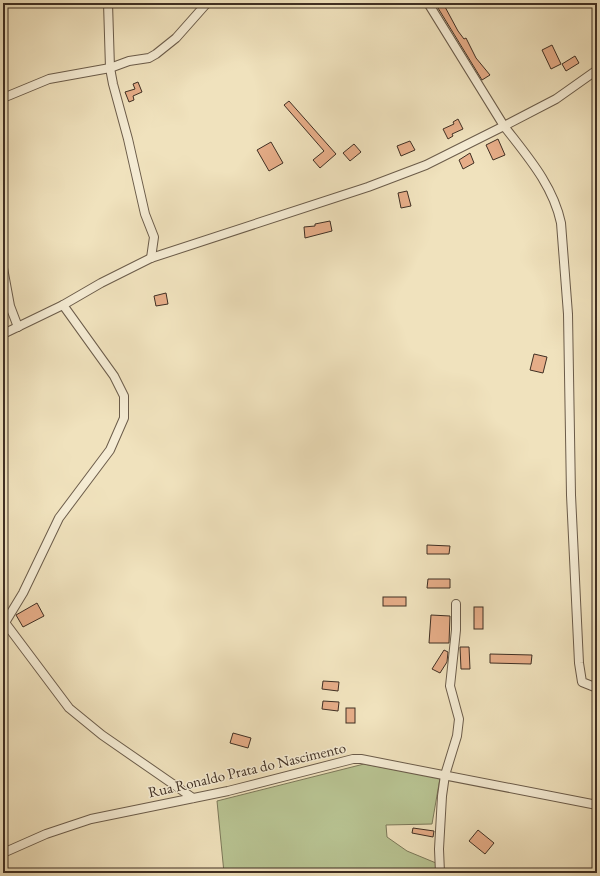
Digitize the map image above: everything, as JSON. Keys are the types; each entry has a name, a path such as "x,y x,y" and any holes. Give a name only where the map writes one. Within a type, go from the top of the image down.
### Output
{"street":[{"path":"108,3 110,68 140,194 154,237 151,258"},
{"path":"3,98 49,79 110,68 156,54 176,38 207,3"},
{"path":"428,3 504,126 542,176 558,209 562,229 568,314 571,495 579,663 582,682 597,688"},
{"path":"3,334 63,305 101,283 151,258 368,187 426,165 556,99 597,70"},
{"path":"3,268 10,306 18,327"},
{"path":"63,305 118,382 124,396 124,418 110,450 59,518 20,599 4,623 69,708 102,735 193,798"},
{"path":"440,873 438,849 445,774 456,736 459,719 450,679 456,630 456,604"},
{"name":"Rua Ronaldo Prata do Nascimento","path":"3,853 46,834 91,819 193,798 353,759 361,759 445,774 500,787 597,805"}],"green space":[{"path":"364,764 440,778 432,824 386,825 387,837 407,851 436,863 437,873 224,873 217,801"}],"building":[{"path":"444,5 458,31 464,39 466,38 476,58 490,75 482,80 438,8"},
{"path":"552,45 561,64 551,69 542,50"},
{"path":"575,56 579,63 566,71 562,64"},
{"path":"138,82 142,92 133,96 134,100 129,102 125,92 135,89 133,84"},
{"path":"289,101 336,154 320,168 313,160 324,151 284,105"},
{"path":"458,119 463,129 452,134 453,136 448,139 443,129 454,124 453,122"},
{"path":"498,139 505,155 493,160 486,145"},
{"path":"410,141 415,150 401,156 397,146"},
{"path":"271,142 283,163 269,171 257,150"},
{"path":"354,144 361,152 350,161 343,153"},
{"path":"470,153 474,163 463,169 459,160"},
{"path":"407,191 411,206 401,208 398,193"},
{"path":"330,221 332,231 305,238 304,227 315,226 315,224"},
{"path":"166,293 168,304 156,306 154,296"},
{"path":"534,354 547,357 543,373 530,370"},
{"path":"427,545 450,546 449,554 427,554"},
{"path":"428,579 450,579 450,588 427,588"},
{"path":"383,597 406,597 406,606 383,606"},
{"path":"37,603 44,616 23,627 16,615"},
{"path":"474,607 483,607 483,629 474,629"},
{"path":"431,615 450,616 449,643 429,643"},
{"path":"460,647 469,647 470,669 461,669"},
{"path":"444,650 448,652 447,662 440,673 432,669"},
{"path":"490,654 532,655 531,664 490,663"},
{"path":"323,681 339,682 338,691 322,689"},
{"path":"323,701 339,702 338,711 322,709"},
{"path":"346,708 355,708 355,723 346,723"},
{"path":"233,733 251,738 248,748 230,743"},
{"path":"413,828 434,831 433,837 412,833"},
{"path":"478,830 494,843 485,854 469,841"}]}
